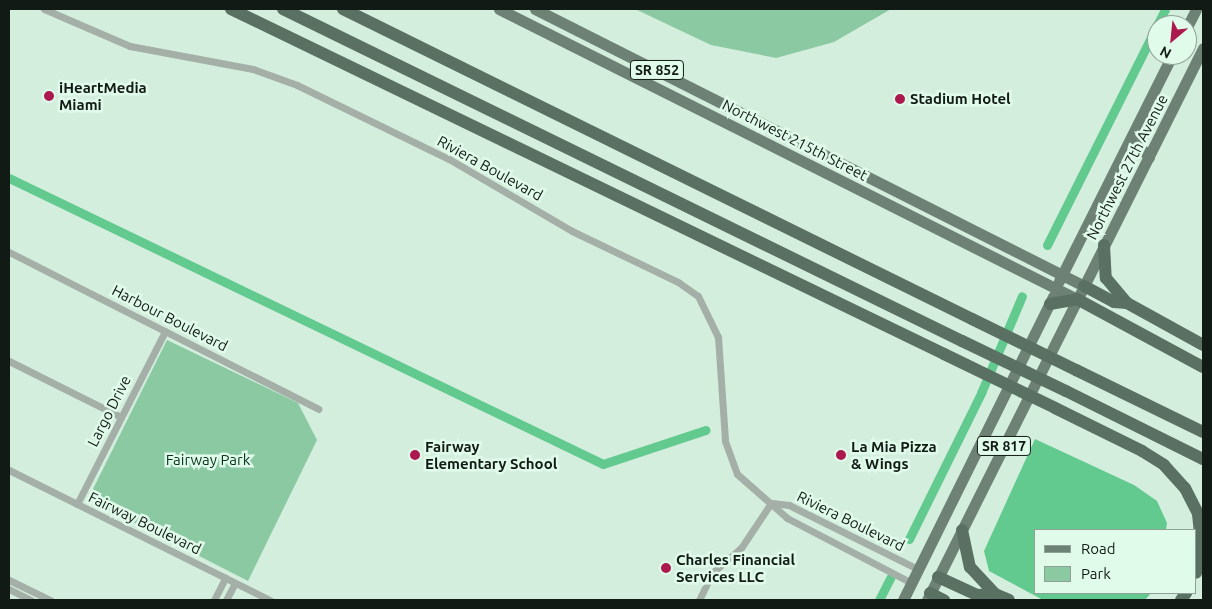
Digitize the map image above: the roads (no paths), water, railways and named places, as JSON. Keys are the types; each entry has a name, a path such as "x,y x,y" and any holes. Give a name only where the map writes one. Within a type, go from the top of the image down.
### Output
{"highway":[{"path":"231,9 1142,451 1164,465 1185,488 1198,514 1201,542 1197,567"},
{"path":"283,9 1203,459"},
{"path":"343,9 1203,432"},
{"path":"1104,245 1106,278 1127,303 1203,345"},
{"path":"1084,286 1114,302 1127,303"},
{"path":"1050,304 1077,299 1203,368"},
{"path":"962,530 970,567 995,594 1009,600"},
{"path":"938,577 977,595 995,594"},
{"path":"929,597 944,600"}],"main road":[{"name":"Northwest 215th Street","path":"499,9 1077,299"},
{"name":"Northwest 215th Street","path":"535,9 1084,286"},
{"name":"Northwest 27th Avenue","path":"1077,299 1203,48"},
{"name":"Northwest 27th Avenue","path":"1056,288 1061,274 1167,65"},
{"path":"1141,115 1137,138 1149,157"},
{"path":"772,146 779,131"},
{"name":"SR 817","path":"903,600 1050,304 1056,288"},
{"name":"SR 817","path":"929,597 1077,299"},
{"path":"918,569 938,577"},
{"path":"912,582 929,597"}],"street":[{"name":"Riviera Boulevard","path":"44,9 130,46 253,69 297,85 449,159 572,231 678,282 698,296 718,337 728,458 742,479 787,518 912,582"},
{"name":"Harbour Boulevard","path":"9,252 318,409"},
{"name":"Largo Drive","path":"77,504 165,331"},
{"path":"9,360 121,417"},
{"name":"Fairway Boulevard","path":"9,470 270,600"},
{"name":"Riviera Boulevard","path":"771,503 789,505 918,569"},
{"path":"699,600 712,573 742,548 771,503"},
{"path":"214,600 225,578"},
{"path":"9,580 50,600"},
{"path":"226,600 235,583"},
{"path":"9,589 31,600"}],"waterway":[{"path":"1047,245 1165,9"},
{"path":"9,178 603,464 706,430"},
{"path":"909,539 981,393 1022,296"},
{"path":"879,600 890,578"}],"place":[{"name":"iHeartMedia Miami","path":"49,96"},
{"name":"Stadium Hotel","path":"900,99"},
{"name":"Fairway Elementary School","path":"415,455"},
{"name":"La Mia Pizza & Wings","path":"841,455"},
{"name":"Charles Financial Services LLC","path":"666,568"}],"park label":[{"name":"Fairway Park","path":"208,460"}]}
